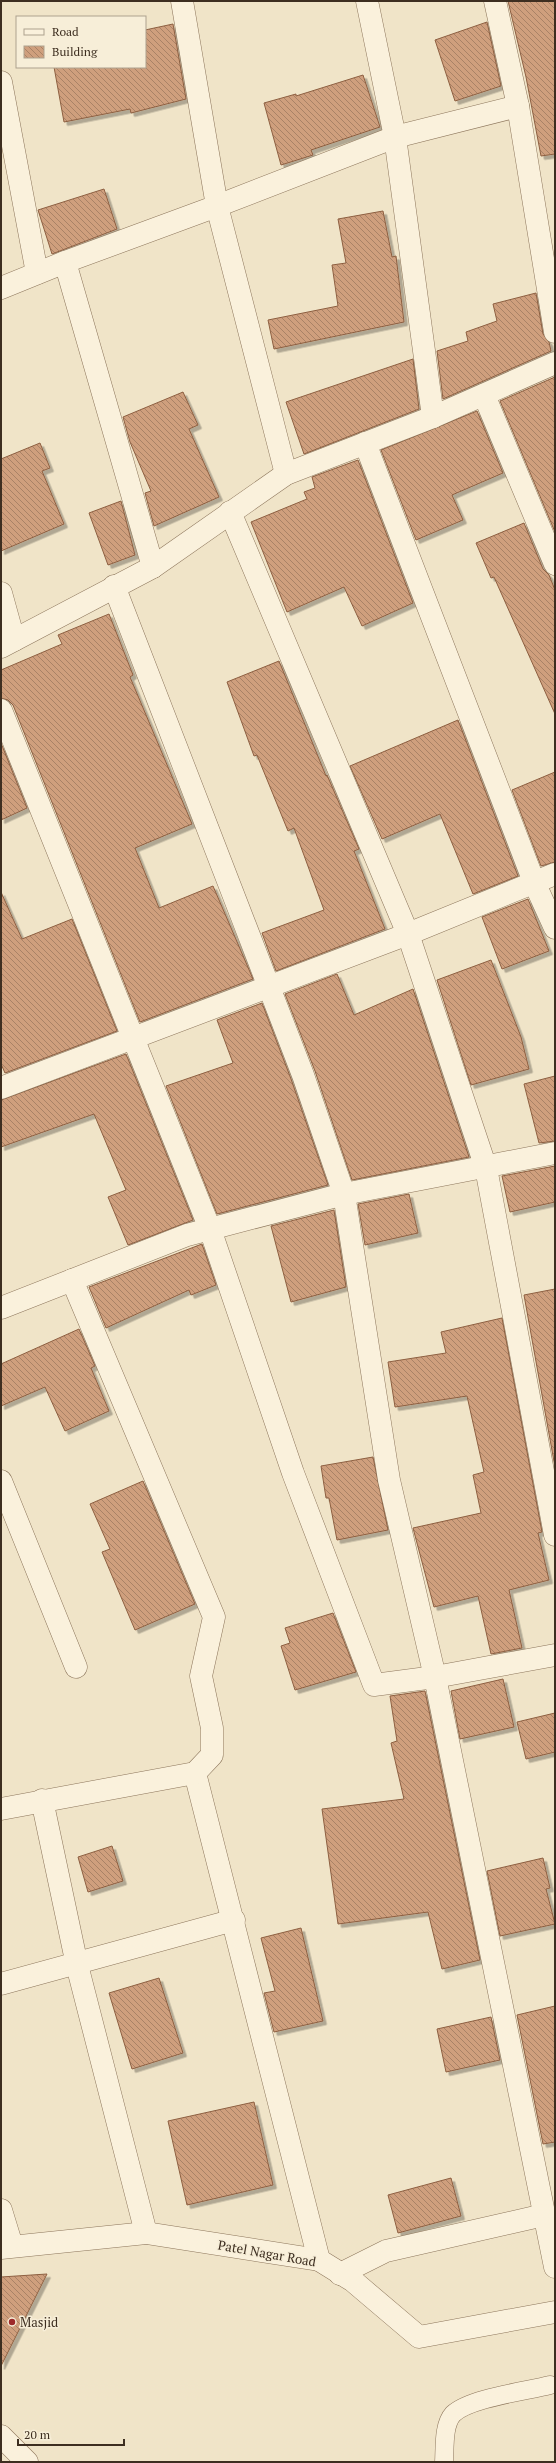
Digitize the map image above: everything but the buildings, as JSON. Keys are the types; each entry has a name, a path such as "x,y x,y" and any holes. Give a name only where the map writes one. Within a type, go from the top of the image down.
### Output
{"street":[{"path":"182,1 217,206 286,474"},
{"path":"367,1 395,136 433,416"},
{"path":"494,1 518,106 555,332"},
{"path":"1,82 37,273"},
{"path":"1,288 64,262 217,206 395,136 518,106"},
{"path":"64,262 154,566"},
{"path":"1,593 8,644 114,586 154,566 286,474 484,395 555,363"},
{"path":"484,395 555,564"},
{"path":"365,443 534,882 555,928"},
{"path":"230,512 408,934 486,1168 555,1534"},
{"path":"114,586 267,987 306,1082 344,1194 389,1480 435,1677 555,2267"},
{"path":"1,710 95,939 133,1039 210,1229 293,1473 374,1685 435,1677 555,1656"},
{"path":"1,1088 408,934 555,874"},
{"path":"1,1308 187,1235 344,1194 486,1168 555,1153"},
{"path":"1,1809 42,1800 195,1773 212,1755 212,1728 201,1676 214,1616 72,1280"},
{"path":"1,1482 76,1667"},
{"path":"195,1773 234,1920 318,2260"},
{"path":"42,1800 77,1965 146,2233"},
{"path":"1,1984 77,1965 234,1920"},
{"path":"1,2210 7,2247"},
{"path":"340,2274 386,2251 544,2215"},
{"name":"Patel Nagar Road","path":"7,2247 146,2233 318,2260 353,2281 419,2337 555,2312"},
{"path":"1,2436 27,2462"}],"lane":[{"path":"444,2462 446,2432 453,2415 477,2402 550,2385"}],"place":[{"name":"Masjid","path":"12,2322"}]}
